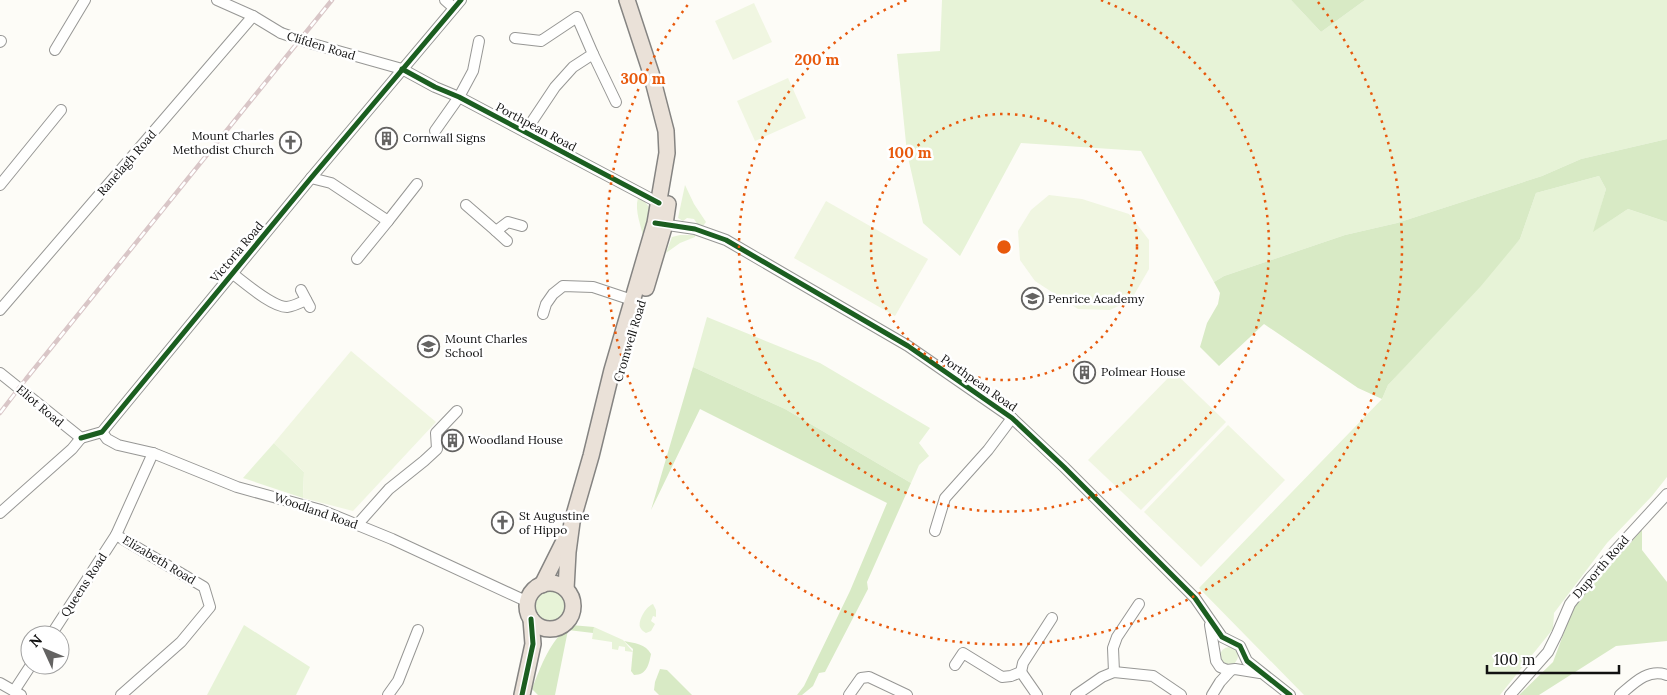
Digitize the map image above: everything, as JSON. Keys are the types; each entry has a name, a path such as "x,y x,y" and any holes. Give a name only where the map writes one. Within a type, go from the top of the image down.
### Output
{"highway":[{"path":"629,0 666,131 666,153 659,203 660,224"},
{"path":"629,0 639,16 659,68 665,91 672,136 673,167 660,224"},
{"name":"Cromwell Road","path":"542,585 555,562 572,522 632,300 660,224"},
{"name":"Cromwell Road","path":"591,456 612,400 660,224"},
{"name":"Cromwell Road","path":"566,589 572,522"},
{"path":"556,584 566,589 572,601 571,614 568,621 562,626 544,628 537,625 528,612 528,602 533,591 542,585 556,584"},
{"path":"522,695 533,644 532,619"},
{"path":"529,668 554,628"}],"street":[{"path":"55,50 85,0"},
{"name":"Clifden Road","path":"217,0 253,16 281,33 402,69"},
{"path":"445,0 458,4"},
{"name":"Victoria Road","path":"102,432 108,422 458,4"},
{"name":"Ranelagh Road","path":"0,310 253,16"},
{"path":"515,38 541,41 577,17 616,102"},
{"path":"435,131 459,97 473,71 478,41"},
{"path":"524,132 555,87 573,67 593,54"},
{"name":"Porthpean Road","path":"402,69 435,87 459,97 659,203"},
{"path":"0,185 61,110"},
{"path":"311,178 331,183 388,221"},
{"path":"357,259 417,184"},
{"path":"466,205 507,241"},
{"path":"496,231 508,222 522,226"},
{"name":"Porthpean Road","path":"660,224 695,229 726,240 908,346 1012,418 1064,467 1195,598 1222,637 1240,646 1247,661 1290,695"},
{"path":"233,274 265,297 283,306 308,303 301,290"},
{"path":"543,314 546,304 553,294 563,286 593,287 632,300"},
{"name":"Eliot Road","path":"0,373 81,438"},
{"path":"356,525 389,490 437,449 436,433 457,410"},
{"name":"Porthpean Road","path":"935,531 946,498 988,450 1012,418"},
{"path":"0,513 72,449 81,438 102,432"},
{"name":"Woodland Road","path":"102,432 107,439 118,445 153,452 237,487 306,505 392,539 528,602"},
{"name":"Queens Road","path":"57,625 116,534 153,452"},
{"name":"Duporth Road","path":"1510,695 1548,652 1570,604 1590,578 1667,494"},
{"name":"Elizabeth Road","path":"116,534 204,588 210,607 181,642 121,695"},
{"path":"1114,672 1114,648 1117,638 1139,604"},
{"path":"1037,695 1021,672 1022,663 1052,618"},
{"name":"Porthpean Road","path":"1208,619 1216,660 1223,669 1261,673"},
{"path":"388,695 398,681 418,630"},
{"path":"1213,692 1217,648 1228,642 1233,642"},
{"path":"1213,692 1242,663 1243,652"},
{"path":"955,665 963,653 1002,677 1021,672"},
{"path":"1076,695 1090,691 1102,677 1114,672 1153,676 1181,695"},
{"path":"1620,695 1640,678 1651,673 1667,675"},
{"path":"0,683 17,693 26,675"},
{"path":"849,695 860,678 868,677 907,695"}],"green space":[{"path":"942,0 1291,0 1321,32 1365,0 1667,0 1667,139 1581,159 1542,176 1397,223 1345,235 1224,276 1214,282 1141,151 1021,143 960,256 923,223 907,153 897,54 940,51"},
{"path":"1291,0 1365,0 1321,32"},
{"path":"754,3 772,42 733,60 715,21"},
{"path":"788,78 806,118 755,141 737,101"},
{"path":"1667,139 1667,222 1628,209 1593,232 1606,189 1599,176 1536,193 1520,239 1481,286 1388,385 1382,399 1358,388 1264,324 1219,366 1200,347 1207,323 1218,304 1220,293 1214,282 1224,276 1345,235 1397,223 1542,176 1581,159"},
{"path":"1599,176 1606,189 1594,231 1628,209 1667,222 1667,477 1652,496 1607,543 1554,613 1553,629 1500,695 1304,695 1199,588 1382,399 1388,385 1520,239 1536,193"},
{"path":"685,185 694,204 706,222 703,226 698,225 694,219 687,218 683,221 678,218"},
{"path":"1049,195 1082,199 1129,214 1149,240 1149,269 1131,300 1110,310 1078,309 1035,281 1020,260 1018,231 1031,210"},
{"path":"638,198 644,201 650,208 644,241 638,214"},
{"path":"826,201 928,259 895,316 794,258"},
{"path":"695,235 695,237 680,243 666,253 672,237"},
{"path":"707,317 820,363 930,428 919,443 929,456 919,465 911,483 785,409 693,367"},
{"path":"351,351 436,422 353,511 303,498 304,472 274,443"},
{"path":"693,367 785,409 911,483 867,582 868,589 825,672 819,673 813,686 802,695 797,695 804,686 850,591 887,503 700,409 651,510"},
{"path":"1174,372 1226,422 1141,510 1088,460"},
{"path":"1228,425 1285,480 1201,567 1144,512"},
{"path":"274,443 304,472 303,498 243,478"},
{"path":"1642,530 1642,550 1667,582 1667,641 1616,646 1539,695 1519,695 1553,662 1575,603"},
{"path":"551,591 557,592 562,596 566,601 566,613 562,618 557,622 551,623 545,622 540,618 536,613 535,607 536,601 540,596 545,592"},
{"path":"653,604 656,610 656,617 653,616 651,621 655,624 651,631 646,633 640,628 640,620 646,610"},
{"path":"244,625 310,667 296,695 207,695"},
{"path":"571,625 594,627 593,633 568,630 555,695 538,695 532,689 543,663 557,638"},
{"path":"594,627 623,640 633,652 625,651 625,647 619,646 618,650 612,649 612,642 592,639"},
{"path":"624,641 643,646 651,654 645,671 638,675 634,675 631,671 633,649"},
{"path":"1229,647 1235,650 1238,656 1235,662 1229,665 1223,662 1220,656 1223,650"},
{"path":"660,669 667,670 692,695 659,695 654,690"}],"railway":[{"path":"0,413 332,0"}],"cycle path":[{"path":"81,438 102,432 311,178 461,0"},
{"path":"402,69 435,87 459,97 659,203"},
{"path":"655,223 695,229 726,240 908,346 1012,418 1064,467 1195,598 1222,637 1240,646 1247,661 1290,695"},
{"path":"522,695 533,644 531,619"}],"place":[{"name":"Cornwall Signs","path":"387,138"},
{"name":"Mount Charles Methodist Church","path":"290,143"},
{"name":"Penrice Academy","path":"1032,299"},
{"name":"Mount Charles School","path":"429,346"},
{"name":"Polmear House","path":"1085,372"},
{"name":"Woodland House","path":"452,440"},
{"name":"St Augustine of Hippo","path":"503,523"}]}
